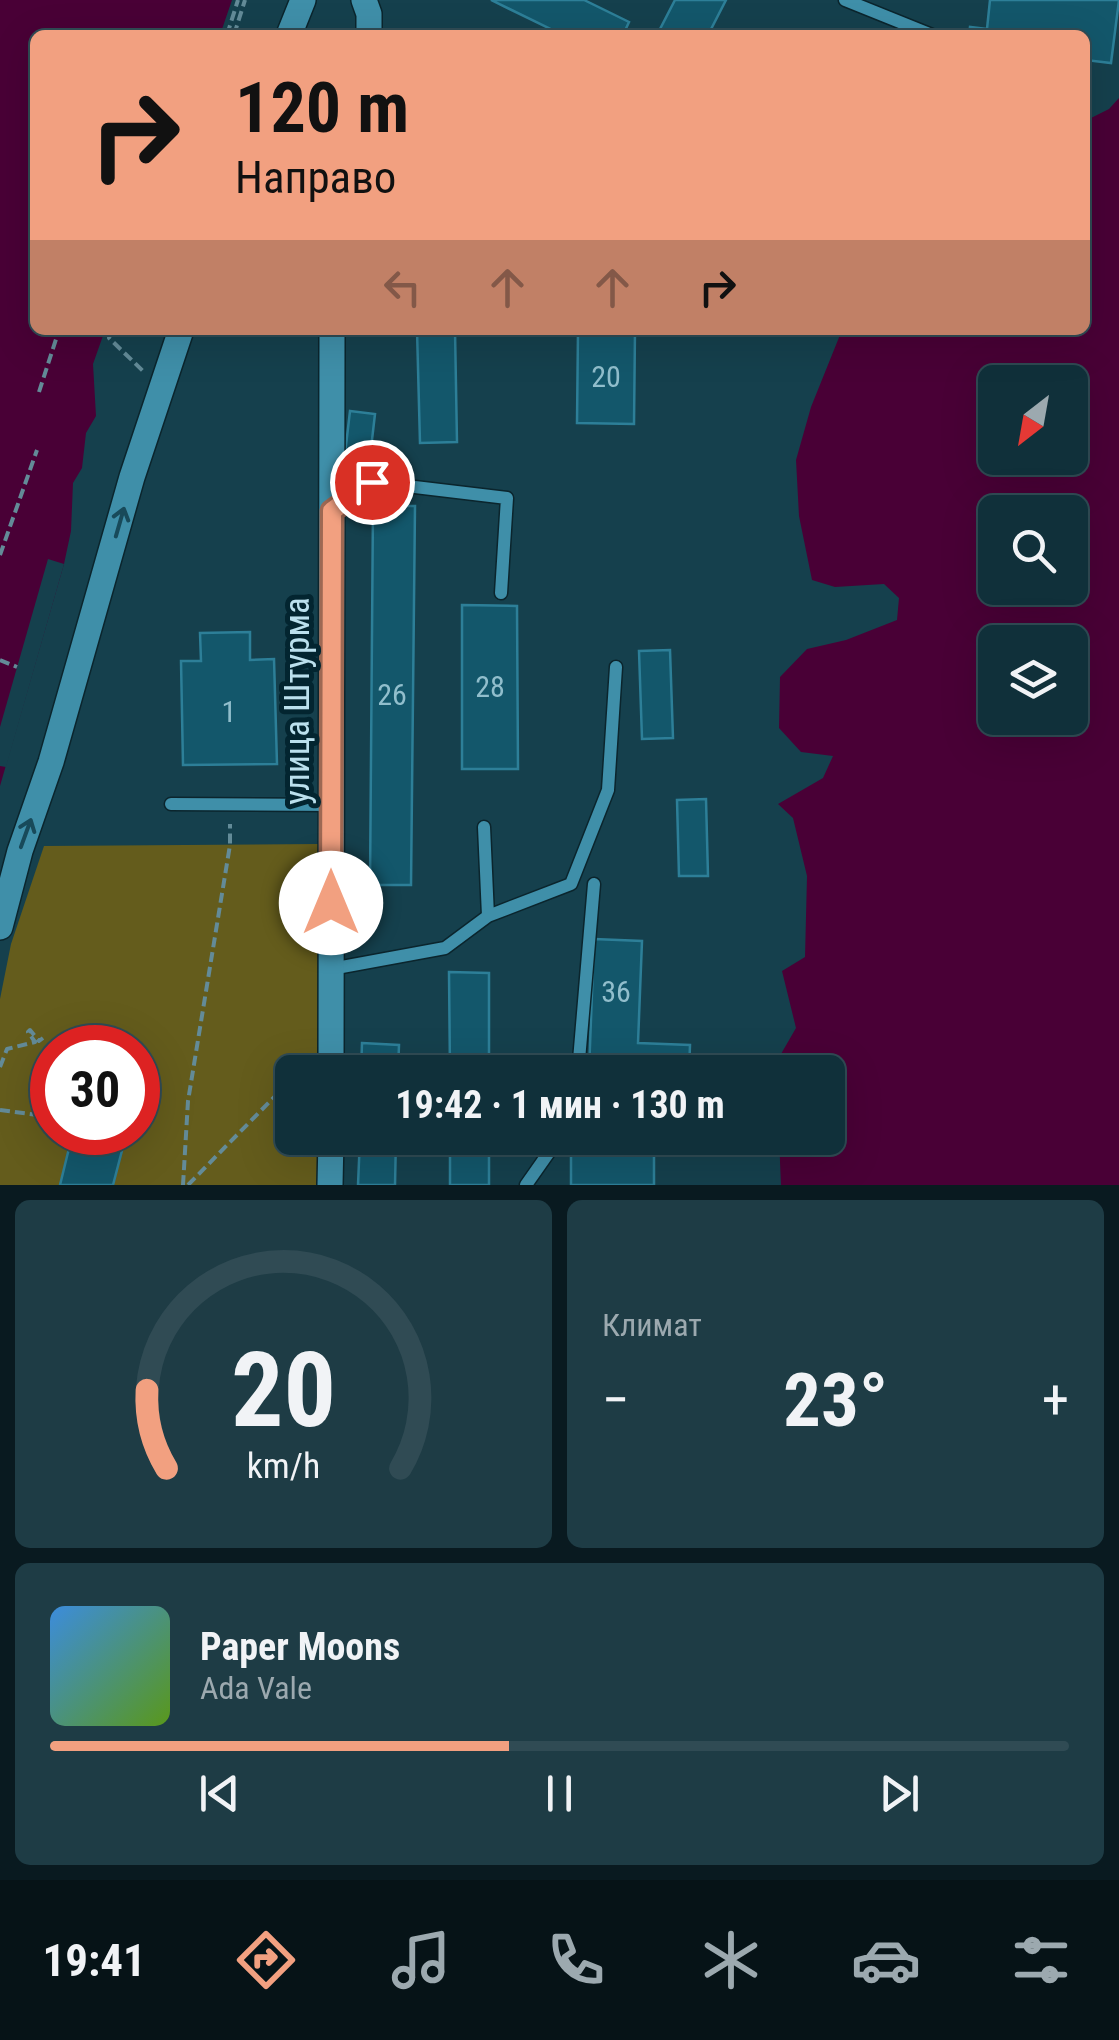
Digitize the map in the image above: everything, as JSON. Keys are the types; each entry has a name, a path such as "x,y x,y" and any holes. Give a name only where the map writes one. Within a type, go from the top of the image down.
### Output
{"street":[{"path":"291,30 302,0"},
{"path":"364,0 368,30"},
{"path":"0,926 20,851 52,762 132,477 179,335"},
{"name":"улица Штурма","path":"331,1055 332,335"},
{"path":"330,1155 330,1185"}],"lane":[{"path":"846,0 920,30"},
{"path":"332,511 372,482 507,498 501,593"},
{"path":"331,969 445,948 488,916 570,884 608,790 616,666"},
{"path":"171,804 332,805"},
{"path":"484,827 488,916"},
{"path":"579,1055 594,884"},
{"path":"526,1185 547,1155"}],"path":[{"path":"229,30 242,0"},
{"path":"235,30 242,0"},
{"path":"39,392 58,335"},
{"path":"110,335 150,378"},
{"path":"0,555 37,450"},
{"path":"0,660 17,667"},
{"path":"185,1185 188,1101 230,844 229,804"},
{"path":"0,1068 8,1049 30,1044"},
{"path":"185,1185 275,1096"},
{"path":"0,1110 30,1114"}],"shaded area":[{"path":"0,0 232,0 222,30 30,30 30,335 103,335 93,364 96,416 86,433 82,468 73,483 71,531 64,564 0,786"},
{"path":"1119,98 1119,1185 781,1185 780,1155 845,1155 845,1055 781,1054 796,1028 782,971 805,957 807,876 793,818 778,804 823,778 833,756 801,752 779,728 780,677 807,649 846,640 897,620 899,598 884,584 835,587 812,580 799,516 796,460 811,407 840,335 1090,335 1090,118 1109,109"},
{"path":"321,844 321,1055 275,1055 275,1155 321,1155 321,1185 0,1185 0,999 11,944 44,846"}],"pier":[{"path":"48,559 64,564 6,767 0,766 0,727"}],"building":[{"path":"491,0 584,0 629,22 625,30 553,30"},
{"path":"675,0 726,0 711,30 660,30"},
{"path":"990,0 1119,0 1111,63 1090,61 1090,30 970,30 987,29"},
{"path":"417,335 455,335 457,442 420,443"},
{"path":"578,335 635,335 634,424 577,423"},
{"path":"350,411 375,414 370,457 345,454"},
{"path":"373,506 415,506 411,885 370,885"},
{"path":"462,605 517,606 518,769 462,769"},
{"path":"250,632 250,660 274,659 277,764 183,765 181,661 201,661 200,633"},
{"path":"670,650 673,738 642,739 639,651"},
{"path":"706,799 708,876 679,876 677,800"},
{"path":"594,939 642,941 638,1043 690,1045 690,1055 590,1055"},
{"path":"449,972 489,973 489,1055 450,1055"},
{"path":"362,1043 399,1045 399,1055 362,1055"},
{"path":"67,1155 121,1155 113,1185 60,1185"},
{"path":"359,1155 396,1155 395,1185 358,1185"},
{"path":"450,1155 489,1155 489,1185 450,1185"},
{"path":"571,1155 654,1155 654,1185 571,1185"}],"route":[{"path":"331,903 332,511 372,482"}]}
